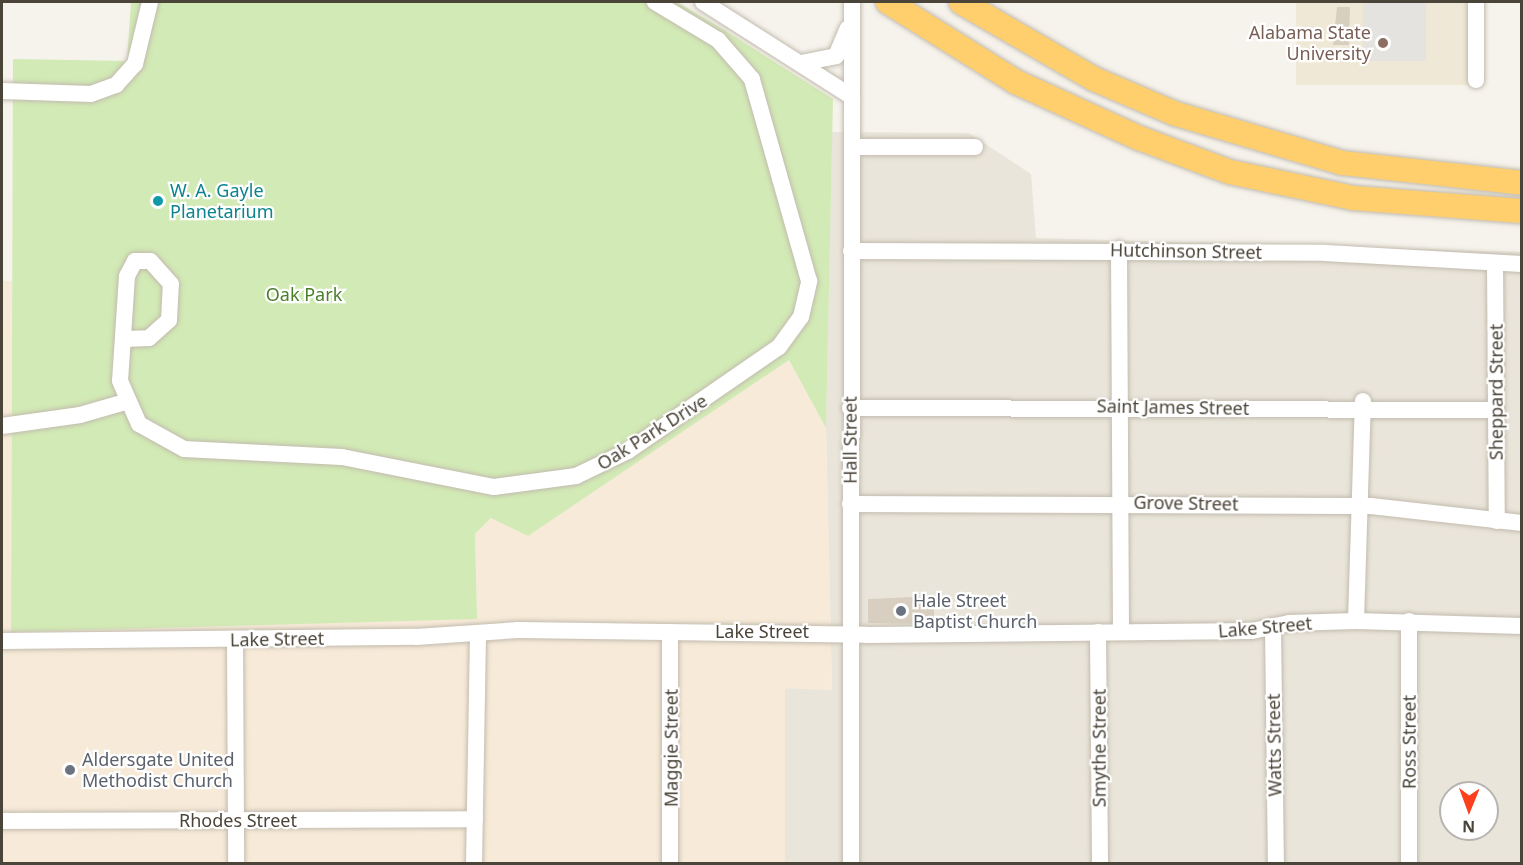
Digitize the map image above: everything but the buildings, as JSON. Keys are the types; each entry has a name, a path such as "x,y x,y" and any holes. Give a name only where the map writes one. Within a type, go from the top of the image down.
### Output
{"highway":[{"path":"888,2 1016,82 1139,138 1230,172 1353,198 1521,211"},
{"path":"961,2 1095,79 1176,114 1342,163 1521,183"}],"street":[{"path":"2,91 91,94 116,85 135,64 150,2"},
{"name":"Oak Park Drive","path":"124,339 149,338 169,320 171,284 150,261 135,261 127,276 124,339 119,373 125,402 148,432 184,449 342,458 453,482 524,486 602,466 778,347 801,316 808,266 760,95 727,48 655,2"},
{"path":"703,2 852,97"},
{"path":"1476,2 1476,80"},
{"name":"Hall Street","path":"801,63 836,56 852,9"},
{"name":"Hall Street","path":"851,864 849,634 852,9"},
{"path":"852,147 975,147"},
{"path":"1119,249 1120,632"},
{"name":"Hutchinson Street","path":"851,251 1119,249 1521,264"},
{"name":"Sheppard Street","path":"1495,263 1497,521"},
{"path":"2,426 80,415 125,402"},
{"path":"1356,621 1363,405"},
{"name":"Saint James Street","path":"850,408 1363,405 1496,410"},
{"name":"Grove Street","path":"850,504 1119,502 1360,506 1521,523"},
{"name":"Lake Street","path":"2,641 235,639 478,633 1120,632 1273,627 1356,621 1521,626"},
{"name":"Ross Street","path":"1409,621 1409,864"},
{"name":"Watts Street","path":"1273,627 1276,864"},
{"name":"Maggie Street","path":"670,632 670,864"},
{"name":"Smythe Street","path":"1098,632 1100,864"},
{"path":"474,864 478,633"},
{"path":"235,639 236,864"},
{"name":"Rhodes Street","path":"2,821 475,819"}],"shaded area":[{"name":"Alabama State University","path":"1296,2 1470,2 1470,85 1296,85"},
{"path":"1363,2 1426,2 1426,61 1363,61"},
{"path":"832,132 969,133 1031,174 1036,238 1521,252 1521,863 785,863 785,688 832,690 826,428"},
{"path":"2,281 12,281 11,632 477,618 475,534 492,518 528,536 789,360 826,428 832,690 785,688 785,863 2,864"}],"green space":[{"name":"Oak Park","path":"131,2 677,2 726,31 833,99 826,428 789,360 528,536 491,518 475,534 477,619 11,632 13,59 127,61"}],"place":[{"name":"Alabama State University","path":"1383,43"},
{"name":"W. A. Gayle Planetarium","path":"158,201"},
{"name":"Hale Street Baptist Church","path":"901,611"},
{"name":"Aldersgate United Methodist Church","path":"70,770"}]}
